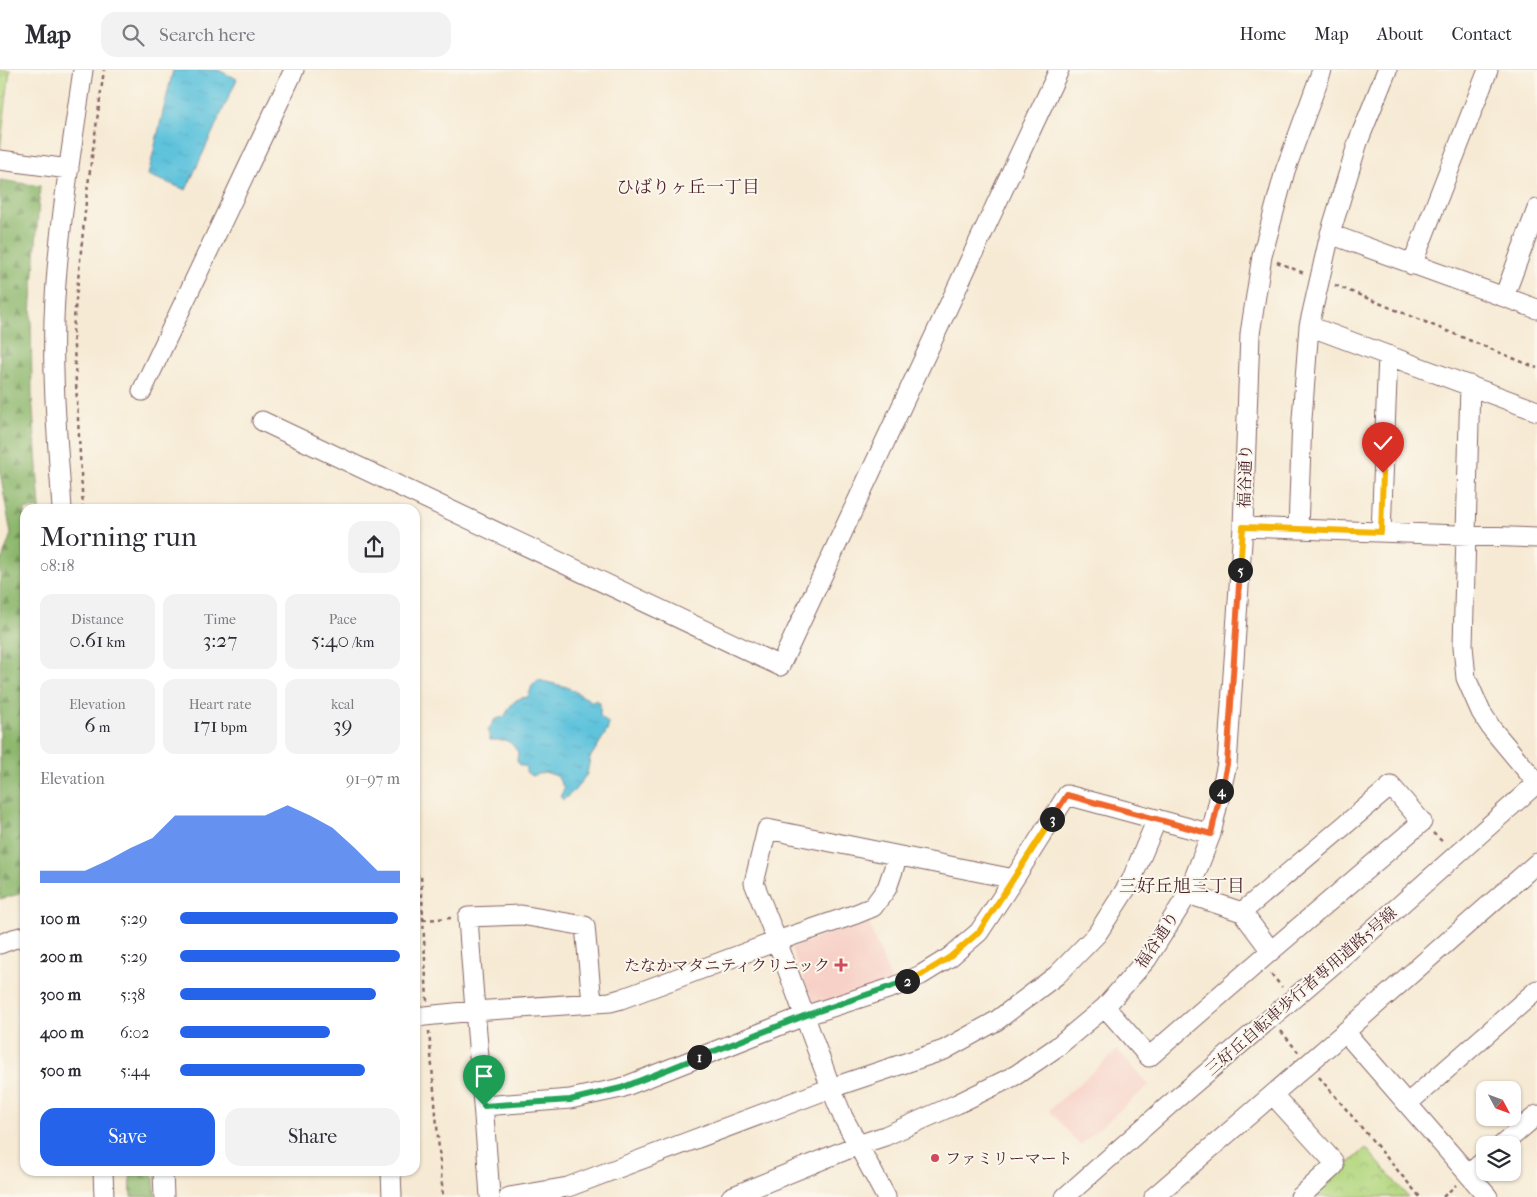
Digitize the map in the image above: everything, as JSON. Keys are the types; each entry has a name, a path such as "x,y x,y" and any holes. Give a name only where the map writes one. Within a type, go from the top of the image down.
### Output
{"street":[{"path":"62,504 56,418 54,320 59,248 83,70"},
{"path":"142,392 294,70"},
{"path":"262,421 780,666 1059,70"},
{"name":"福谷通り","path":"731,1197 858,1145 885,1136 1016,1075 1057,1047 1105,1007 1147,959 1188,894 1211,834 1227,764 1243,527 1250,334 1262,256 1285,171 1322,70"},
{"path":"1298,529 1302,419 1309,326 1330,234 1358,142 1387,70"},
{"path":"1412,265 1488,70"},
{"path":"0,160 69,169"},
{"path":"1504,297 1537,209"},
{"path":"1330,234 1537,309"},
{"path":"1309,326 1537,411"},
{"path":"1381,532 1388,354"},
{"path":"1470,385 1463,646 1466,678 1481,712 1492,729 1537,783"},
{"path":"1243,527 1537,538"},
{"name":"三好丘自転車歩行者専用道路5号線","path":"1065,1197 1292,1000 1537,783"},
{"path":"1105,1007 1149,1057 1422,822 1391,786 1242,912"},
{"path":"484,1106 570,1100 621,1088 804,1016 894,987 921,975 943,962 979,932 1067,795 1211,834"},
{"path":"508,1197 568,1187 831,1088 944,1050 996,1021 1057,975 1096,934 1131,881 1157,819"},
{"path":"886,1197 843,1117 754,882 767,829 1014,879"},
{"path":"422,1017 474,1011 610,1002 621,999 873,907 887,888 898,856"},
{"path":"1154,1197 1537,863"},
{"path":"1188,894 1242,912 1265,956"},
{"path":"490,1197 468,917 521,914 585,926 592,1003"},
{"path":"0,944 20,937"},
{"path":"1408,1103 1537,990"},
{"path":"1345,1032 1488,1197"},
{"path":"1273,1095 1333,1160 1334,1166 1300,1197"},
{"path":"1512,1136 1537,1114"},
{"path":"1469,1174 1476,1168"},
{"path":"102,1176 104,1197"},
{"path":"163,1176 164,1197"},
{"path":"391,1176 392,1197"}],"path":[{"path":"83,504 73,329 86,202 104,70"},
{"path":"1262,256 1320,278 1537,368"},
{"path":"1422,822 1455,855"},
{"path":"420,875 423,920 422,1017 443,1197"},
{"path":"423,920 468,917"},
{"path":"1265,956 1292,1000"},
{"path":"1270,1018 1420,1197"}],"shaded area":[{"name":"たなかマタニティクリニック","path":"867,919 892,983 818,1013 791,948"},
{"path":"1118,1050 1149,1085 1080,1145 1049,1110"}],"green space":[{"path":"0,70 10,70 0,150"},
{"path":"0,180 40,186 31,315 32,395 40,504 20,504 20,892 19,894 0,899 0,565 11,534 0,472"},
{"path":"1366,1148 1408,1197 1311,1197"},
{"path":"130,1176 154,1176 156,1197 131,1197"}],"water":[{"path":"173,70 218,70 237,79 186,190 148,175"},
{"path":"538,680 567,687 593,702 596,700 600,703 600,716 609,724 607,731 590,758 587,774 575,790 563,800 561,796 564,788 557,776 545,772 532,776 526,772 526,767 520,765 517,761 518,752 511,743 505,740 490,740 488,731 494,720 505,716 514,702 528,697 532,686"}],"place":[{"name":"たなかマタニティクリニック","path":"841,965"},
{"name":"ファミリーマート","path":"935,1158"}],"district":[{"name":"ひばりヶ丘一丁目","path":"688,187"},
{"name":"三好丘旭三丁目","path":"1182,886"}],"route":[{"path":"484,1106 570,1100 621,1088 804,1016 894,987 921,975 950,957 979,932 1067,795 1211,834 1227,764 1243,527 1381,532 1383,473"}]}
